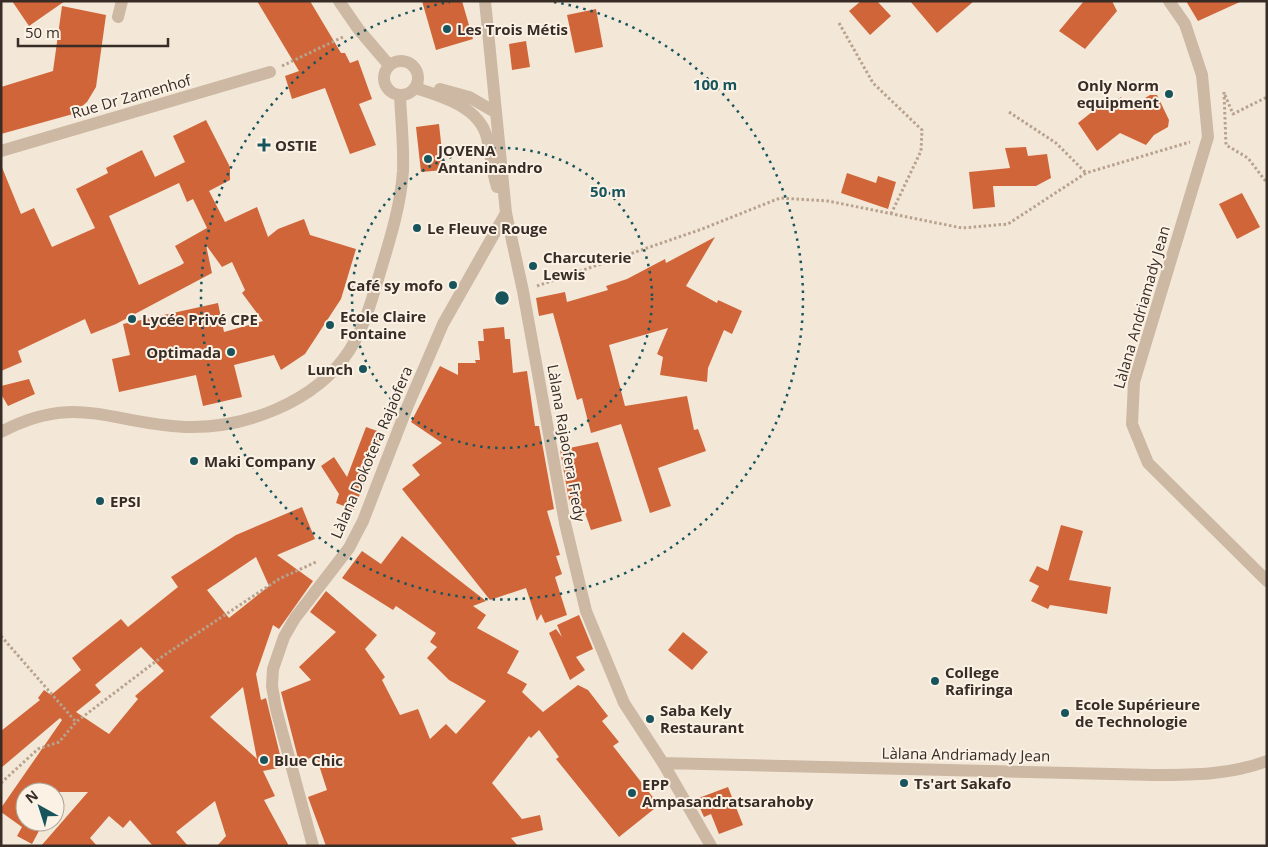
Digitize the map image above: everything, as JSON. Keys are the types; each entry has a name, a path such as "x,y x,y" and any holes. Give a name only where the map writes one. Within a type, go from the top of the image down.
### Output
{"street":[{"path":"118,17 122,1"},
{"path":"339,1 359,30 389,65"},
{"name":"Làlana Rajaofera Fredy","path":"485,1 506,213 523,291 565,523 586,611 624,703 663,763 712,846"},
{"name":"Làlana Andriamady Jean","path":"1169,1 1185,24 1202,75 1208,137 1134,382 1132,424 1148,464 1267,581"},
{"path":"399,61 410,64 417,72 416,86 406,95 394,94 386,87 384,76 389,65 399,61"},
{"name":"Rue Dr Zamenhof","path":"1,151 270,72"},
{"path":"416,86 469,97 495,112"},
{"path":"416,86 446,98 465,109 483,124 487,137 492,172 506,213"},
{"path":"1,432 38,416 62,411 87,411 185,427 236,422 265,414 291,402 334,371 350,350 364,322 392,233 403,171 400,95"},
{"name":"Làlana Dokotera Rajaofera","path":"313,846 276,708 272,686 277,654 296,618 349,548 443,324 506,213"},
{"name":"Làlana Andriamady Jean","path":"663,763 1202,775 1246,769 1267,761"}],"path":[{"path":"839,23 873,83 922,130 921,151 890,214"},
{"path":"270,72 359,30"},
{"path":"1267,97 1233,114 1224,92 1226,144 1248,158 1267,183"},
{"path":"1008,112 1056,143 1086,173"},
{"path":"523,291 702,229 780,198 828,201 962,228 1008,224 1086,173 1208,137"},
{"path":"1,783 38,749 59,742 76,722 163,656 279,579 323,560"},
{"path":"1,636 76,722"}],"building":[{"path":"12,1 65,1 29,26"},
{"path":"257,1 310,1 341,53 345,53 350,63 358,60 372,99 359,104 376,145 350,154 325,88 292,99 285,76 299,71"},
{"path":"422,1 462,1 473,39 436,50"},
{"path":"861,1 877,1 891,16 870,35 849,11"},
{"path":"910,1 974,1 937,33"},
{"path":"1084,1 1112,1 1117,11 1085,49 1059,31"},
{"path":"1186,1 1242,1 1198,21"},
{"path":"62,6 106,15 96,87 87,102 73,114 1,134 1,87 53,71"},
{"path":"596,9 603,47 575,53 567,15"},
{"path":"526,41 530,67 512,70 509,44"},
{"path":"1150,95 1157,95 1169,120 1168,127 1154,135 1146,145 1120,133 1097,151 1078,123 1102,104 1105,108 1121,97 1127,109"},
{"path":"206,120 230,167 230,180 209,191 225,222 257,207 268,237 278,229 304,219 310,235 356,249 341,299 305,354 281,370 274,355 234,365 242,397 203,406 196,375 119,392 112,359 130,355 123,324 218,303 224,332 263,321 242,293 245,290 232,262 222,267 206,245 212,273 116,324 91,334 85,319 18,351 22,362 1,371 1,165 21,214 34,208 52,247 95,228 76,189 108,173 106,168 142,150 155,177 185,162 173,136","holes":["179,183 187,202 193,199 207,228 175,246 184,263 139,285 109,216"]},
{"path":"439,124 444,170 421,172 416,127"},
{"path":"1026,147 1028,156 1047,154 1051,178 1036,186 993,186 995,207 973,209 969,172 1010,168 1005,148"},
{"path":"847,173 876,183 878,176 896,182 888,209 841,193"},
{"path":"1242,193 1260,227 1237,239 1219,204"},
{"path":"715,237 686,286 717,303 718,300 742,311 732,334 724,330 708,368 707,382 660,375 663,357 657,354 668,328 609,345 625,406 687,396 694,430 698,429 706,451 658,468 671,506 650,513 621,424 591,433 582,398 577,400 553,313 539,316 536,298 565,292 567,302 608,290 606,286 627,279 665,259 666,263"},
{"path":"504,327 505,339 510,339 513,373 527,371 535,426 539,426 554,509 547,511 560,555 556,556 562,574 555,577 567,615 545,623 541,614 537,621 526,588 490,600 402,489 420,475 412,465 442,443 411,422 440,366 458,375 458,363 476,363 475,360 480,360 478,341 484,341 483,329"},
{"path":"29,379 35,394 8,406 1,394 1,386"},
{"path":"366,427 383,433 354,510 336,503 339,494 321,466 334,457 347,477"},
{"path":"598,442 622,521 591,530 584,510 580,511 578,504 570,506 560,450"},
{"path":"302,507 315,539 277,555 313,581 279,629 273,625 256,674 261,700 266,698 283,767 263,771 275,796 264,800 289,846 217,846 226,836 215,801 176,832 188,846 153,846 130,820 123,828 109,816 90,838 97,846 41,846 53,832 65,832 65,818 88,792 65,792 65,782 19,782 62,720 60,718 1,768 1,731 40,700 38,698 44,690 51,695 81,670 72,658 121,619 128,627 178,587 171,577 236,535","holes":["256,557 269,586 229,618 207,590","141,647 164,671 135,696 138,699 109,734 76,712 101,692 95,685","243,687 257,759 210,717"]},
{"path":"1061,525 1083,531 1069,580 1111,587 1107,614 1050,605 1048,609 1031,601 1039,586 1029,581 1037,566 1048,571"},
{"path":"402,536 486,601 473,606 486,615 477,628 519,651 507,673 527,684 522,692 543,712 578,685 588,690 608,716 602,721 619,742 613,746 659,805 619,837 556,759 559,757 539,730 531,738 529,736 492,783 522,819 540,815 543,830 511,838 518,846 326,846 308,797 327,790 316,756 299,762 281,692 311,680 299,667 336,632 310,612 326,591 377,635 365,649 385,677 382,680 400,715 418,709 430,739 446,724 456,734 486,701 449,680 427,658 437,647 430,642 436,633 396,606 393,610 342,578 362,551 381,564"},
{"path":"579,615 593,649 576,657 585,670 570,680 549,633 556,629 562,637 557,625"},
{"path":"683,632 708,652 692,670 668,650"},
{"path":"728,787 743,825 719,834 711,814 704,817 696,799"},
{"path":"15,788 15,822 1,812 1,808"},
{"path":"19,832 38,832 32,844 17,836"}],"place":[{"name":"Les Trois Métis","path":"447,29"},
{"name":"Only Norm equipment","path":"1169,94"},
{"name":"OSTIE","path":"264,145"},
{"name":"JOVENA Antaninandro","path":"428,159"},
{"name":"Le Fleuve Rouge","path":"417,228"},
{"name":"Charcuterie Lewis","path":"533,266"},
{"name":"Café sy mofo","path":"453,285"},
{"name":"Lycée Privé CPE","path":"132,319"},
{"name":"Ecole Claire Fontaine","path":"330,325"},
{"name":"Optimada","path":"231,352"},
{"name":"Lunch","path":"363,369"},
{"name":"Maki Company","path":"194,461"},
{"name":"EPSI","path":"100,501"},
{"name":"College Rafiringa","path":"935,681"},
{"name":"Ecole Supérieure de Technologie","path":"1065,713"},
{"name":"Saba Kely Restaurant","path":"650,719"},
{"name":"Blue Chic","path":"264,760"},
{"name":"Ts'art Sakafo","path":"904,783"},
{"name":"EPP Ampasandratsarahoby","path":"632,793"}]}
